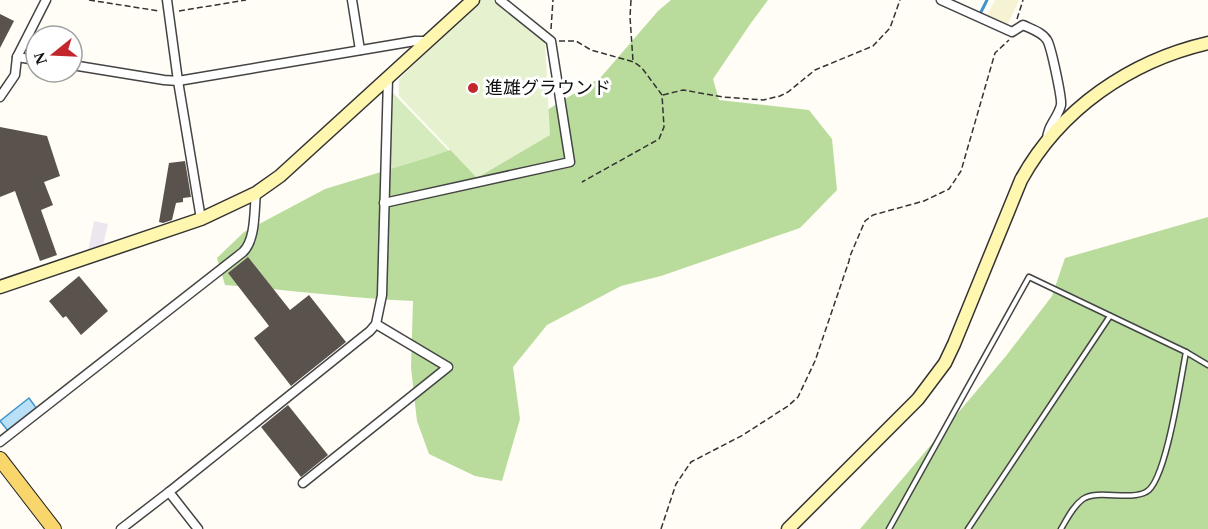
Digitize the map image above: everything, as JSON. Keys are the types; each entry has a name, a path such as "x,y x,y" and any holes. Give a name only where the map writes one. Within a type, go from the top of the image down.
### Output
{"main road":[{"path":"0,459 54,529"}],"street":[{"path":"0,97 15,75 17,57 46,0"},
{"path":"167,0 201,219"},
{"path":"352,0 360,50"},
{"path":"0,287 201,219 256,193 279,176 473,0"},
{"path":"384,203 570,162 551,41 500,0"},
{"path":"941,0 1012,32 1023,25 1036,31 1047,40 1053,58 1061,105 1047,133 1047,140"},
{"path":"84,68 178,81 416,41 428,41"},
{"path":"788,529 918,399 938,372 954,344 1021,180 1047,140 1085,103 1129,73 1176,52 1208,44"},
{"path":"17,57 24,58"},
{"path":"121,529 376,324 382,295 388,78"},
{"path":"0,442 248,248 256,193"},
{"path":"303,483 448,367 376,324"},
{"path":"169,492 198,529"}],"lane":[{"path":"889,529 1029,277 1186,352 1208,365"},
{"path":"968,529 1110,316"},
{"path":"1061,529 1081,501 1088,496 1127,496 1146,493 1154,486 1159,477 1174,415 1186,352"}],"path":[{"path":"553,0 551,41 576,41 591,50 633,62 652,80 662,95 664,127 659,139 582,182"},
{"path":"631,0 633,62"},
{"path":"662,95 683,90 763,100 780,96 815,70 873,45 890,28 900,0"},
{"path":"661,529 676,484 691,462 743,435 798,397 815,362 850,256 865,221 873,215 924,201 949,189 961,171 995,53 1009,40 1023,0"}],"shaded area":[{"path":"995,0 1019,0 1008,24 987,16"},
{"path":"94,221 108,224 103,245 88,251"}],"green space":[{"name":"進雄グラウンド","path":"481,0 493,0 545,42 550,135 477,178 399,96 399,79"},
{"path":"671,0 768,0 713,79 719,100 809,110 832,139 837,190 800,228 661,276 621,286 547,325 513,367 520,419 502,481 475,476 429,454 417,421 411,368 413,301 225,285 217,258 244,232 325,189 521,126 601,77 658,11"},
{"path":"390,90 476,179 386,199"},
{"path":"1208,217 1208,529 860,529 1006,356 1052,296 1065,258"}],"water":[{"path":"29,398 37,409 9,432 0,421"}],"building":[{"path":"0,14 14,21 0,48"},
{"path":"0,127 47,136 60,176 44,182 53,205 41,210 57,255 40,261 15,191 0,197"},
{"path":"185,161 191,197 183,198 183,202 176,203 172,220 159,222 169,163"},
{"path":"248,257 290,310 309,295 346,342 291,386 254,338 269,326 228,273"},
{"path":"79,276 108,311 81,335 66,316 63,318 49,301"},
{"path":"288,405 328,455 301,477 261,427"}],"waterway":[{"path":"981,12 987,0"}],"place":[{"name":"進雄グラウンド","path":"473,88"}]}
